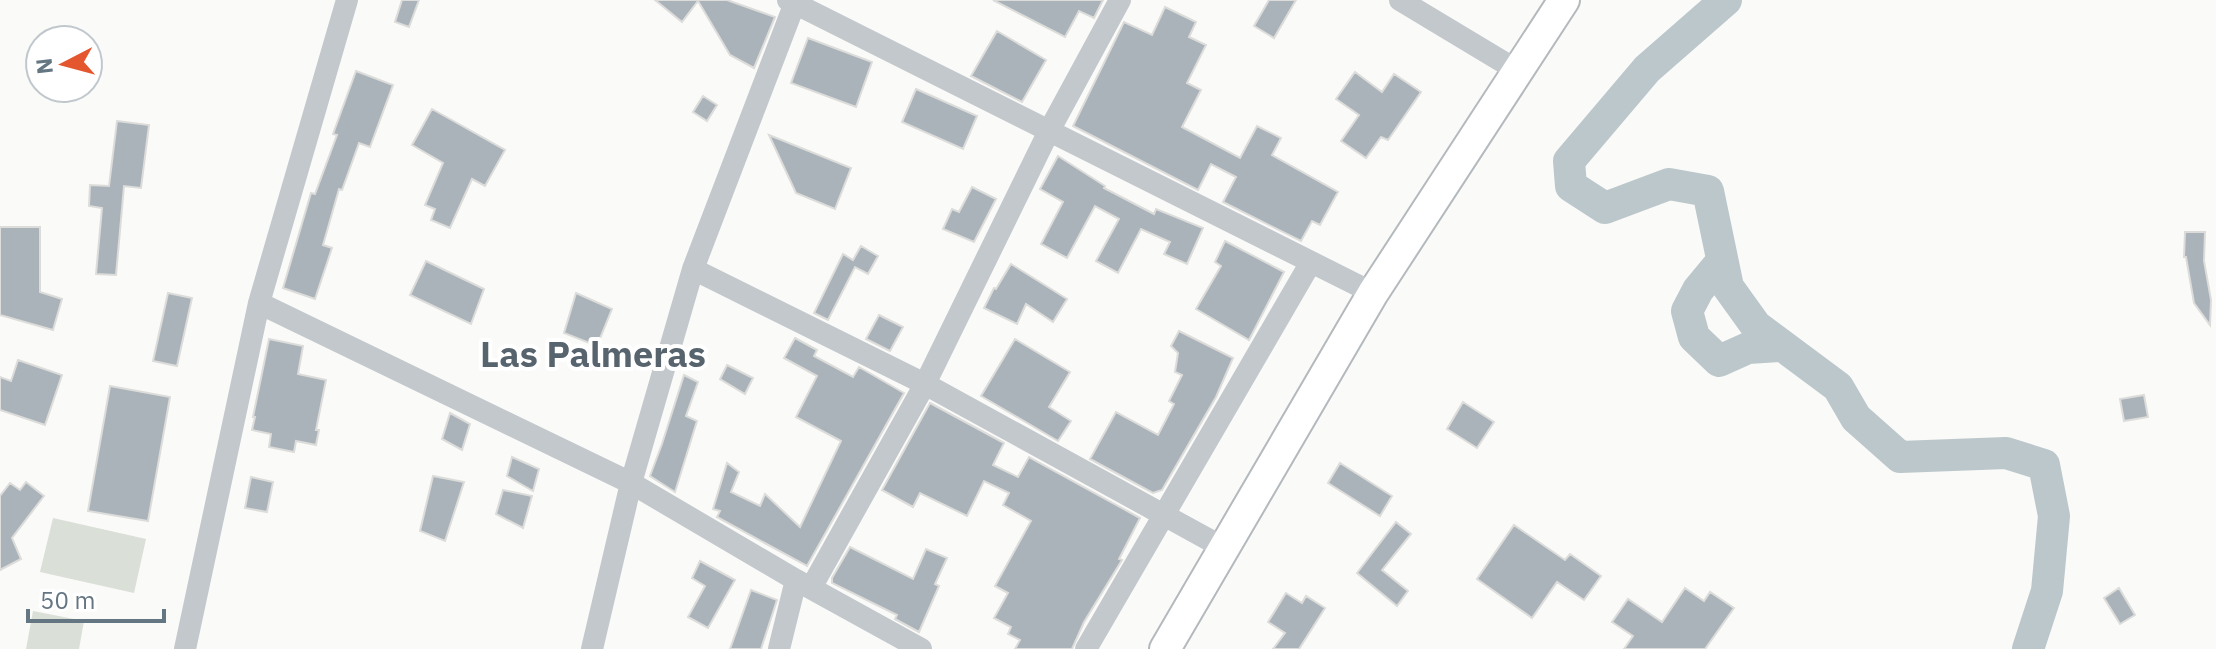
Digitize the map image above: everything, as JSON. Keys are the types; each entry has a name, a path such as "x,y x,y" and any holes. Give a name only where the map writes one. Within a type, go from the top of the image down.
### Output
{"highway":[{"path":"1165,649 1373,293 1564,0"}],"street":[{"path":"185,649 259,303 347,0"},
{"path":"779,649 803,584 925,384 1049,131 1120,0"},
{"path":"1400,0 1518,71"},
{"path":"592,649 631,483 693,269 793,1 1373,293"},
{"path":"1086,649 1311,262"},
{"path":"693,269 925,384 1224,548"},
{"path":"259,303 631,483 921,649"}],"shaded area":[{"path":"53,518 146,539 134,593 40,572"},
{"path":"33,611 84,621 79,649 26,649"}],"building":[{"path":"402,0 419,0 409,27 395,22"},
{"path":"655,0 727,0 775,17 754,68 730,55 698,1 682,22"},
{"path":"993,0 1103,0 1094,18 1079,11 1065,37"},
{"path":"1269,0 1296,0 1274,38 1254,26"},
{"path":"1165,7 1196,22 1189,37 1206,45 1187,83 1201,90 1182,127 1240,158 1257,126 1281,138 1272,155 1338,192 1320,225 1312,221 1301,241 1223,202 1236,177 1211,164 1198,190 1073,126 1124,22 1152,35"},
{"path":"997,31 1046,60 1022,102 971,76"},
{"path":"808,38 872,62 856,107 791,83"},
{"path":"356,71 393,85 370,147 359,143 342,190 339,189 323,245 332,248 315,299 283,288 311,193 315,194 337,135 333,134"},
{"path":"1355,72 1382,92 1394,74 1421,92 1388,140 1381,137 1366,158 1341,141 1359,115 1336,99"},
{"path":"916,89 977,116 963,149 902,122"},
{"path":"703,96 717,105 707,121 693,112"},
{"path":"432,109 505,150 485,186 472,179 450,228 431,220 435,209 425,205 443,163 412,145"},
{"path":"117,121 149,125 141,188 124,186 116,275 96,274 102,208 89,206 90,185 109,186"},
{"path":"769,135 851,168 835,209 796,193"},
{"path":"1058,156 1104,188 1154,214 1156,209 1203,228 1187,264 1164,254 1170,242 1141,229 1118,273 1096,261 1119,219 1095,206 1067,258 1041,244 1063,202 1040,189"},
{"path":"972,187 996,199 974,242 943,229 952,209 959,212"},
{"path":"0,227 40,227 40,292 62,299 53,330 0,315"},
{"path":"2185,232 2205,232 2204,261 2211,300 2210,325 2194,303 2184,257"},
{"path":"1225,241 1284,272 1249,340 1196,309 1221,266 1215,262"},
{"path":"861,246 878,256 868,274 855,267 828,320 814,313 843,254 853,260"},
{"path":"426,261 484,289 471,324 410,295"},
{"path":"1011,264 1067,299 1053,322 1026,304 1017,324 984,308"},
{"path":"168,293 192,298 177,366 153,361"},
{"path":"576,293 612,309 597,346 564,333"},
{"path":"879,315 903,327 890,351 866,339"},
{"path":"1179,331 1233,358 1216,397 1162,490 1153,493 1090,459 1116,412 1158,435 1174,404 1169,401 1182,375 1175,372 1178,353 1171,346"},
{"path":"795,338 817,350 814,356 853,377 859,367 904,393 807,566 717,517 720,511 713,509 727,463 739,472 731,492 760,506 765,494 800,527 841,441 796,417 817,376 784,358"},
{"path":"269,339 303,346 298,374 326,380 316,445 296,441 294,452 269,447 271,434 252,430"},
{"path":"1015,339 1070,372 1049,407 1071,421 1058,441 981,396"},
{"path":"18,360 62,375 45,425 0,410 0,377 11,381"},
{"path":"727,365 753,378 745,394 720,379"},
{"path":"684,375 698,382 686,416 697,421 675,492 650,476"},
{"path":"110,386 170,397 148,521 88,511"},
{"path":"2144,395 2148,417 2124,421 2120,399"},
{"path":"1463,402 1494,422 1477,448 1447,429"},
{"path":"930,403 1004,443 993,465 1018,477 1029,457 1140,518 1119,559 1122,560 1084,622 1072,649 1015,649 1020,640 1008,634 1011,627 994,618 1008,593 995,586 1031,521 1003,505 1009,493 984,481 967,516 920,493 913,507 882,490"},
{"path":"450,413 470,424 462,450 442,439"},
{"path":"512,457 539,469 533,491 507,476"},
{"path":"1340,463 1392,496 1380,516 1328,483"},
{"path":"433,476 464,482 445,541 420,531"},
{"path":"251,477 273,482 267,512 245,508"},
{"path":"26,482 44,496 12,538 21,559 0,570 0,496 10,483 20,490"},
{"path":"503,490 532,496 523,528 496,514"},
{"path":"1396,522 1411,534 1382,570 1408,591 1397,606 1357,573"},
{"path":"1514,525 1565,560 1570,554 1601,576 1584,600 1557,582 1532,618 1477,579"},
{"path":"850,547 913,579 926,549 947,558 935,584 939,586 919,632 895,619 897,615 832,583"},
{"path":"700,561 735,580 708,628 688,617 705,586 692,578"},
{"path":"1685,588 1704,601 1710,592 1734,608 1705,649 1624,649 1633,636 1612,622 1628,599 1662,622"},
{"path":"2119,588 2135,615 2120,624 2104,598"},
{"path":"751,590 777,600 761,649 730,649"},
{"path":"1286,593 1302,603 1306,596 1325,608 1299,649 1273,649 1285,633 1268,622"}],"waterway":[{"path":"1726,0 1647,69 1569,161 1571,186 1605,208 1669,184 1708,191 1728,287 1756,326 1838,387 1856,418 1900,457 2006,453 2044,465 2054,516 2047,591 2028,649"},
{"path":"1722,261 1698,290 1687,311 1694,337 1719,361 1748,348 1781,346"}],"district":[{"name":"Las Palmeras","path":"593,354"}]}
